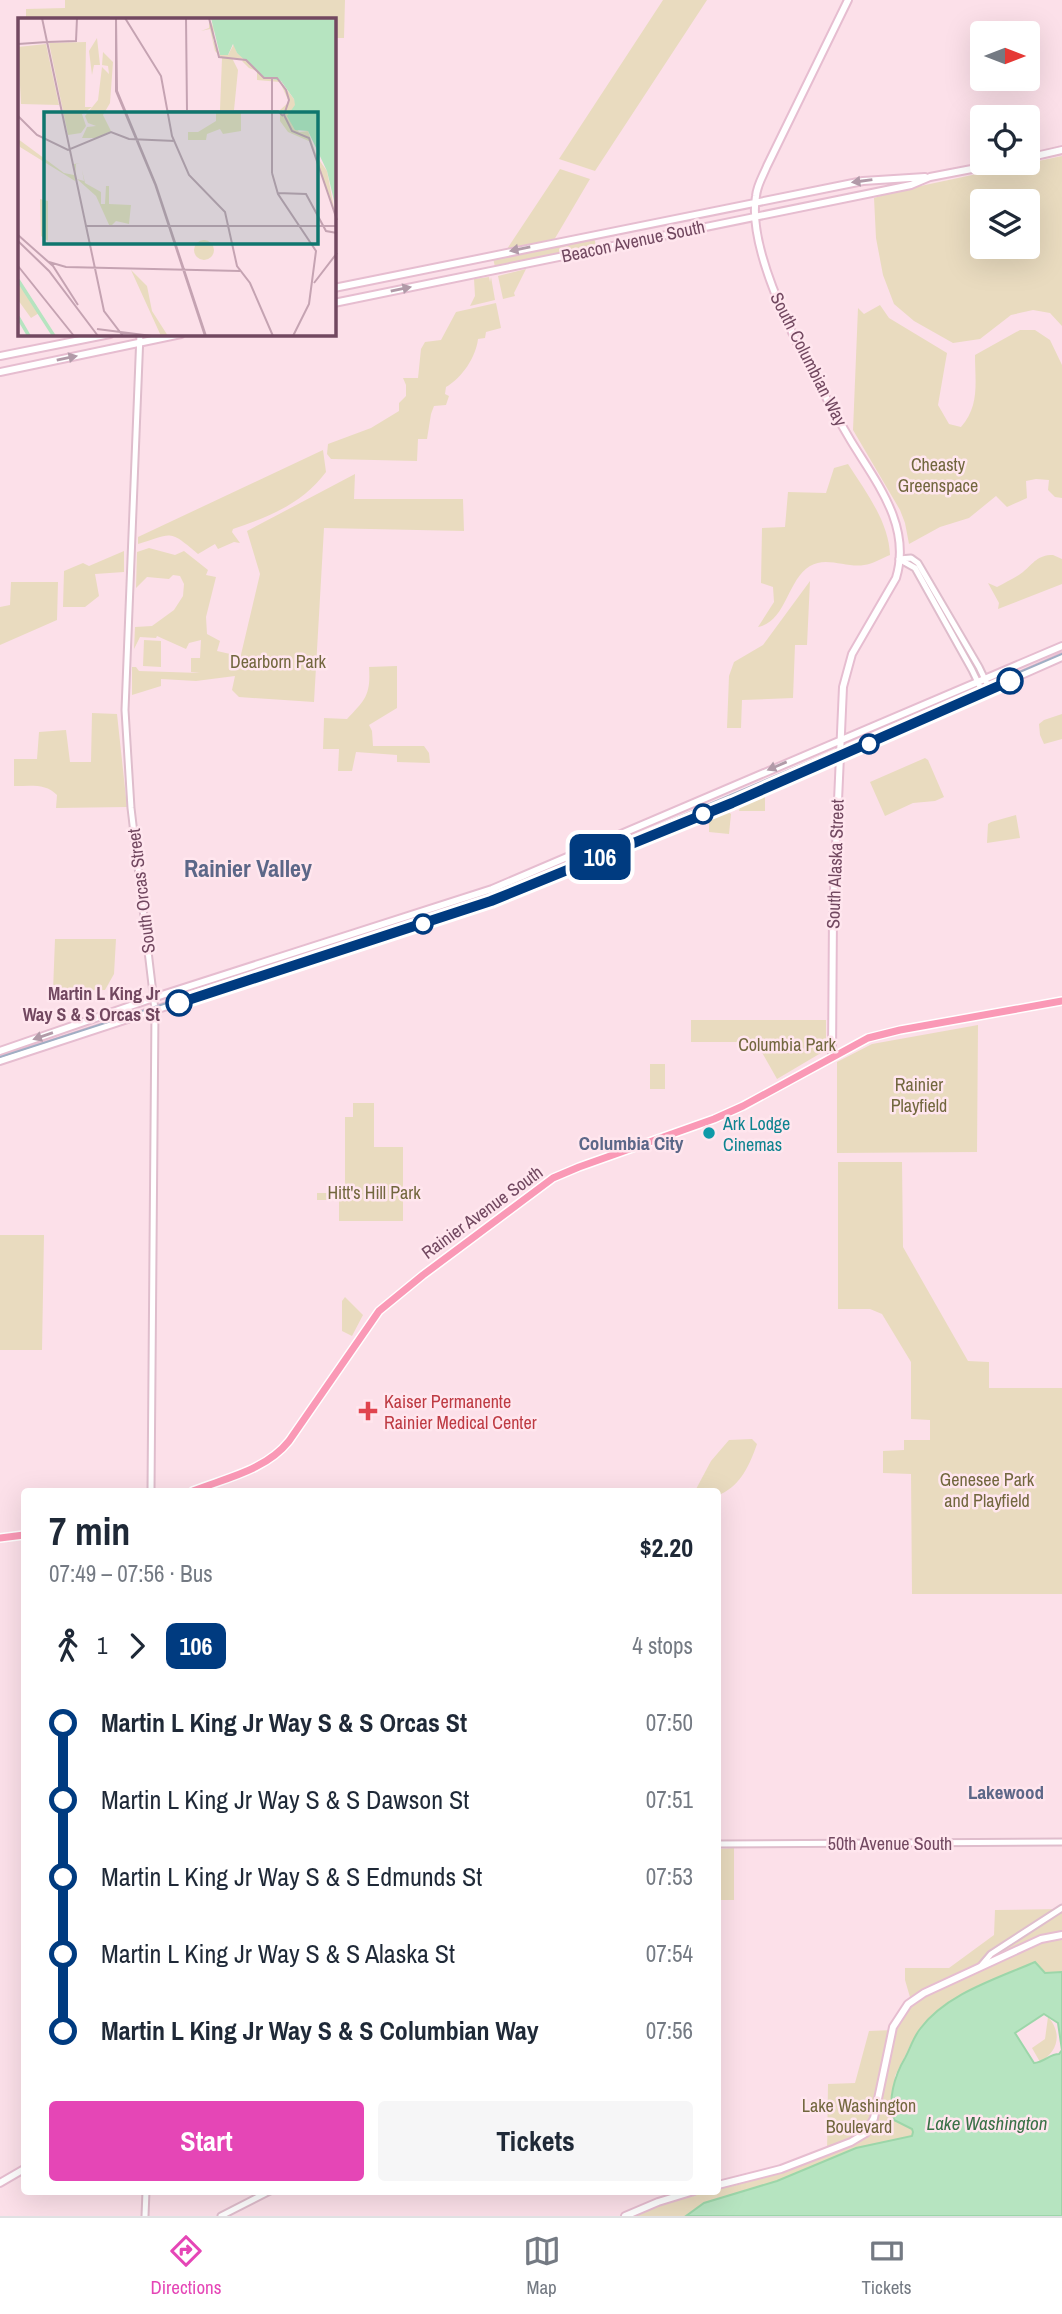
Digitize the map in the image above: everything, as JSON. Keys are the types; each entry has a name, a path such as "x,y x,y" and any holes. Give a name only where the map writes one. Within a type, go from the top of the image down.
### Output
{"main road":[{"name":"South Columbian Way","path":"848,0 757,189 755,216 764,259 780,307 844,429 892,512 898,536 899,559"},
{"path":"1040,155 1062,150"},
{"name":"Beacon Avenue South","path":"336,288 755,201 863,181 930,177 970,169"},
{"name":"Beacon Avenue South","path":"336,303 911,185 930,177"},
{"path":"757,189 770,200"},
{"path":"0,356 100,336"},
{"path":"0,372 172,336"},
{"name":"South Alaska Street","path":"832,1057 833,915 843,687 848,666 864,633 892,586 899,559"},
{"path":"0,1051 154,998 492,889 1062,646"},
{"path":"0,1061 474,908 732,803 1062,657"},
{"name":"Rainier Avenue South","path":"201,1488 260,1465 276,1455 289,1441 379,1311 542,1186 570,1171 714,1119 761,1097 869,1038 900,1030 1062,1002"},
{"path":"0,1538 21,1535"},
{"path":"721,2184 781,2169 851,2143 866,2133 874,2118 893,2026 902,2010 915,1998 980,1967 1041,1939 1062,1935"},
{"path":"0,2183 21,2171"},
{"path":"625,2216 681,2195"}],"street":[{"name":"South Orcas Street","path":"140,336 125,710 131,808 155,1010 151,1488"},
{"path":"899,559 911,558 918,563 986,692"},
{"name":"50th Avenue South","path":"721,1844 1062,1842"},
{"path":"980,1967 990,1954 1062,1909"},
{"path":"145,2216 146,2195"},
{"path":"221,2216 262,2195"}],"green space":[{"path":"65,0 345,0 344,38 336,38 336,18 26,18 26,9 65,8"},
{"path":"663,0 707,0 595,171 559,159"},
{"path":"1062,156 1062,326 1050,313 1033,310 1011,315 980,339 953,343 914,321 894,304 883,275 876,238 874,198 972,175 1040,175 1040,161"},
{"path":"560,169 590,179 554,240 507,249"},
{"path":"594,237 596,246 495,267 493,258"},
{"path":"526,269 515,296 503,299 498,276"},
{"path":"489,277 495,300 470,306 475,296 474,279"},
{"path":"496,303 501,328 486,332 485,338 478,339 467,366 446,387 445,394 449,396 446,405 434,406 427,439 418,439 417,461 331,459 327,454 328,444 371,428 399,411 399,403 406,396 403,378 418,378 421,349 425,342 441,340 456,312"},
{"name":"Cheasty Greenspace","path":"880,305 889,318 947,353 938,405 949,424 961,427 974,402 975,355 1020,330 1035,330 1050,340 1062,365 1062,498 1055,497 1048,490 1049,480 1026,481 1027,498 1007,507 996,496 969,518 940,527 909,544 900,510 853,430 858,308 864,314"},
{"path":"323,450 326,472 317,483 284,508 233,529 232,532 240,543 234,542 218,549 215,544 198,554 181,540 170,536 138,544 138,537"},
{"name":"Cheasty Greenspace","path":"848,464 881,519 890,555 864,565 823,562 810,566 802,572 775,617 758,627 774,602 773,587 761,583 762,528 785,527 788,492 826,493 834,468"},
{"name":"Dearborn Park","path":"355,474 354,499 463,499 464,531 324,528 314,702 239,697 232,690 235,676 196,681 161,679 161,686 132,695 132,667 139,671 200,673 191,672 191,658 200,658 201,640 189,643 186,649 157,636 140,637 134,649 135,627 152,626 174,610 183,596 184,584 180,576 173,575 169,579 147,577 136,588 137,552 149,548 175,555 184,551 208,570 206,575 216,577 206,617 207,634 220,641 217,651 239,656 239,663 260,574 247,531"},
{"path":"124,551 124,572 95,574 99,596 85,607 63,607 64,571 83,563 89,566"},
{"path":"1053,555 1062,559 1062,584 998,609 999,603 988,583 997,587 1020,574 1039,558"},
{"path":"810,581 807,645 795,645 793,698 742,700 741,728 727,728 729,676 734,662 763,645"},
{"path":"11,582 58,582 57,620 0,645 0,607 10,605"},
{"path":"144,640 161,641 161,667 143,666"},
{"path":"397,666 397,708 369,725 373,746 424,746 429,753 430,763 397,762 397,755 356,752 352,771 338,771 339,749 323,749 324,718 347,719 358,707 368,691 369,667"},
{"path":"92,713 117,714 127,807 56,808 57,795 53,791 37,786 14,786 14,759 37,759 39,732 66,730 70,762 91,762"},
{"path":"1062,714 1062,739 1044,744 1039,724"},
{"path":"925,758 944,797 935,801 913,803 885,816 870,782"},
{"path":"765,794 765,811 739,811 741,804"},
{"path":"725,809 731,814 729,834 709,832 709,817"},
{"path":"1016,815 1020,838 987,843 988,824"},
{"path":"55,939 116,939 114,974 105,990 53,991"},
{"name":"Columbia Park","path":"691,1020 826,1020 826,1050 777,1079 756,1042 691,1042"},
{"name":"Rainier Playfield","path":"978,1025 977,1152 837,1153 837,1062 872,1044"},
{"path":"650,1064 665,1064 665,1089 650,1089"},
{"name":"Hitt's Hill Park","path":"353,1103 374,1103 374,1147 403,1147 403,1221 339,1221 339,1200 317,1200 317,1193 345,1193 345,1117 353,1117"},
{"name":"Genesee Park and Playfield","path":"838,1162 902,1162 903,1247 968,1361 989,1362 989,1388 1062,1388 1062,1594 912,1594 911,1474 883,1473 883,1451 904,1450 904,1440 930,1440 930,1420 911,1419 911,1362 882,1314 870,1309 838,1309"},
{"path":"0,1235 44,1235 42,1350 0,1350"},
{"path":"345,1297 363,1315 352,1336 342,1331 342,1301"},
{"path":"752,1439 757,1444 748,1466 734,1485 721,1494 721,1488 697,1488 711,1461 729,1440"},
{"path":"734,1848 734,1900 721,1900 721,1849"},
{"name":"Lake Washington Boulevard","path":"1062,1909 1062,1972 1045,1973 914,2038 895,2076 892,2112 892,2117 913,2130 912,2136 856,2148 777,2181 704,2203 686,2216 635,2216 694,2195 721,2195 721,2186 827,2154 828,2084 855,2083 869,2031 894,2030 912,2004 905,1980 905,1968 949,1968 994,1935 995,1910"},
{"path":"1048,2017 1057,2035 1055,2047 1040,2062 1032,2048 1045,2039"}],"water":[{"name":"Lake Washington","path":"1035,1962 1045,1973 1062,1972 1062,2050 1062,2216 686,2216 704,2203 777,2181 856,2148 912,2136 912,2129 894,2120 891,2104 898,2072 918,2032 943,2006 958,1997 988,1981","holes":["1044,2014 1058,2023 1062,2050 1059,2054 1034,2063 1015,2033"]}],"tram line":[{"path":"0,1057 479,902 1062,654"}],"bus line":[{"name":"106","path":"179,1003 491,901 732,803 1010,681"}],"place":[{"name":"Martin L King Jr Way S & S Orcas St","path":"179,1003"},
{"name":"Ark Lodge Cinemas","path":"709,1133"},
{"name":"Kaiser Permanente Rainier Medical Center","path":"368,1411"}],"district":[{"name":"Rainier Valley","path":"248,868"},
{"name":"Columbia City","path":"631,1143"},
{"name":"Lakewood","path":"1006,1792"}]}
